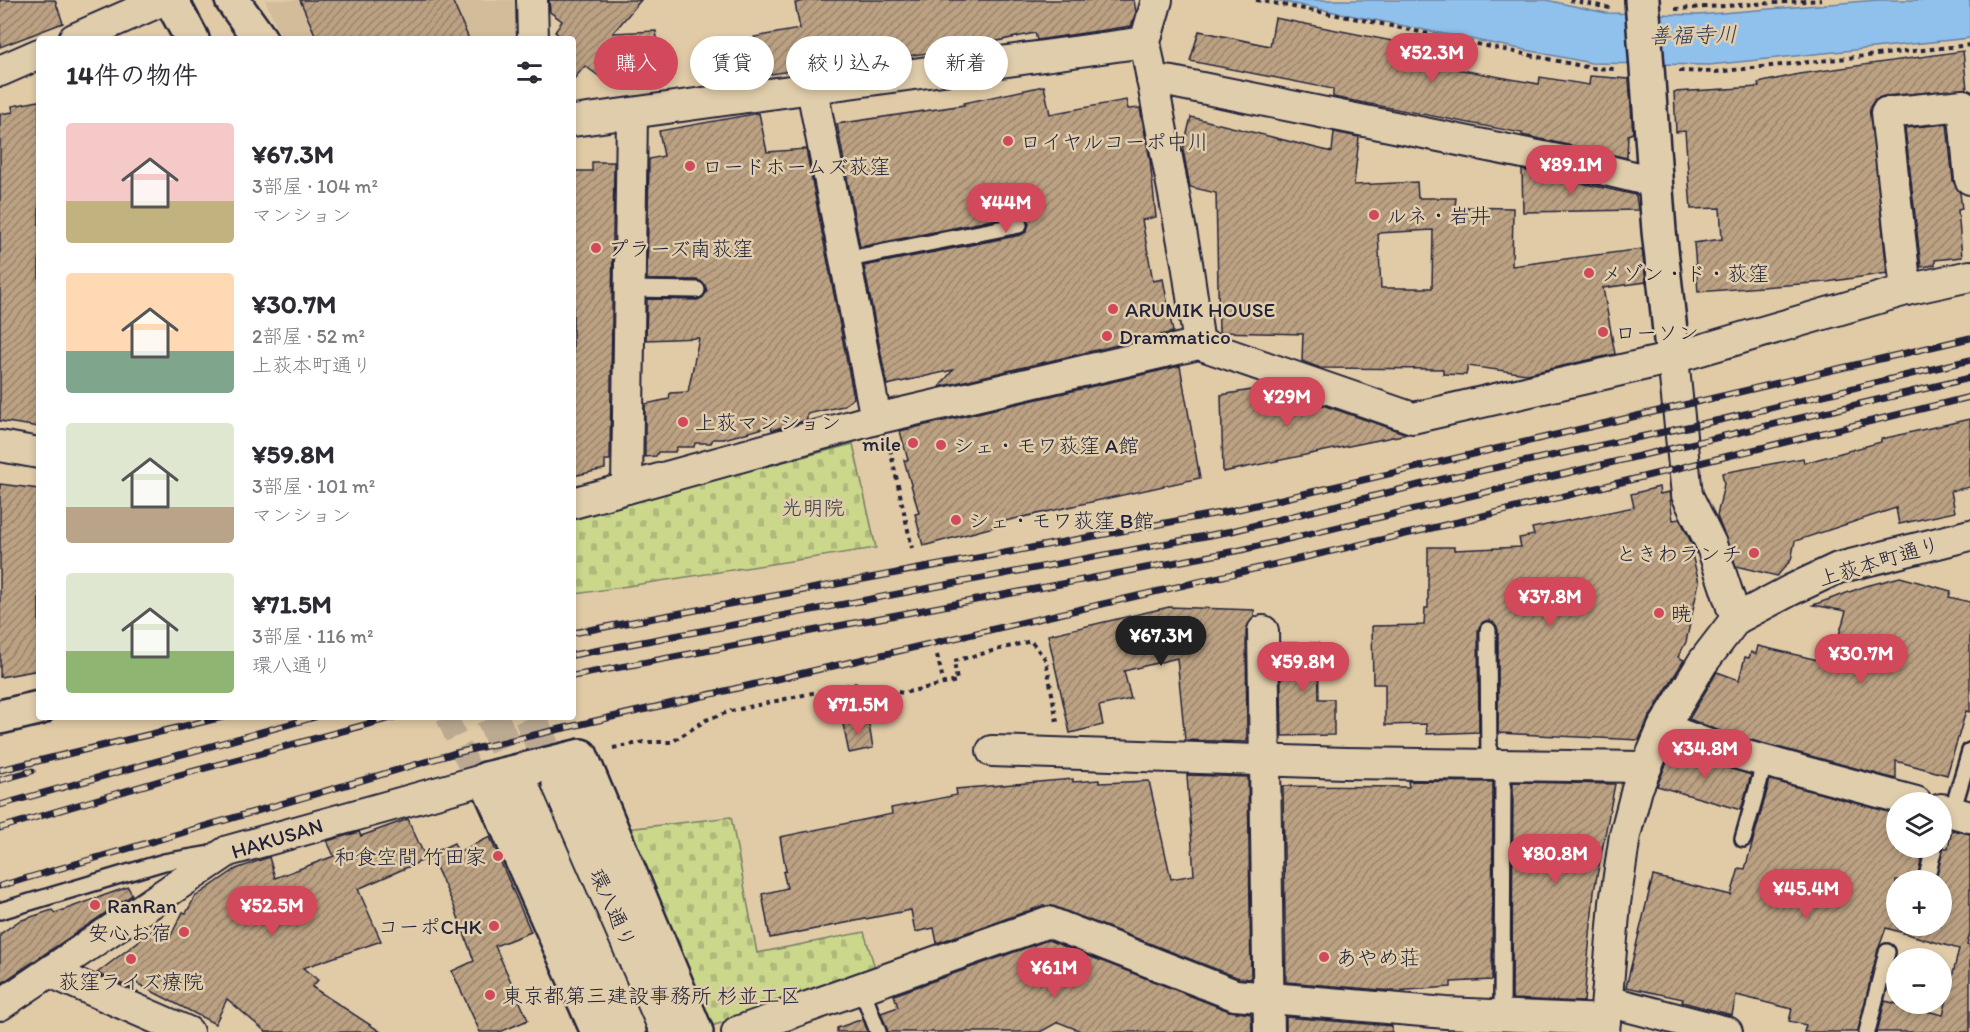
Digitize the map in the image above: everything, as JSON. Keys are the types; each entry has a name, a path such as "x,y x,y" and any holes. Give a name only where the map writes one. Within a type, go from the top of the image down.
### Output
{"main road":[{"path":"171,0 190,36"},
{"path":"219,0 235,36"},
{"path":"232,0 258,36"},
{"path":"1643,9 1655,182 1673,358"},
{"path":"0,717 36,709"},
{"path":"598,1032 486,779 581,756 696,1032"},
{"name":"環八通り","path":"559,784 667,1032"},
{"name":"環八通り","path":"525,793 629,1032"}],"street":[{"path":"81,36 163,0"},
{"path":"532,0 533,36"},
{"path":"1157,0 1145,42 1187,263 1199,344"},
{"path":"912,75 1145,42"},
{"path":"0,71 36,55"},
{"path":"1152,80 1173,82 1655,182"},
{"path":"576,121 805,90"},
{"path":"812,90 876,419"},
{"path":"1905,290 1886,113 1963,105 1970,179"},
{"path":"627,488 632,114"},
{"path":"576,502 876,419 1199,344 1413,418 1673,358 1905,290 1970,276"},
{"path":"1673,358 1687,495 1710,544 1736,619"},
{"path":"0,446 36,452"},
{"name":"上荻本町通り","path":"1606,1018 1615,903 1625,835 1645,767 1663,728 1703,662 1736,619 1838,568 1970,535"},
{"path":"1263,631 1269,1032"},
{"path":"1663,728 1720,749 1886,795"},
{"path":"992,751 1496,767 1645,767"},
{"name":"HAKUSAN","path":"0,1005 228,851 486,779"},
{"path":"737,1032 1048,922 1234,995 1445,1022 1502,1015 1606,1018 1727,1032"},
{"path":"50,972 188,1032"}],"lane":[{"path":"844,260 1019,225"},
{"path":"630,289 697,290"},
{"path":"1488,630 1496,767 1502,1015"},
{"path":"1952,793 1970,751"},
{"path":"1743,839 1765,761"},
{"path":"0,911 164,862 228,851"},
{"path":"1867,1032 1886,956"},
{"path":"861,987 878,1032"}],"path":[{"path":"1570,0 1606,7 1643,9 1821,0"},
{"path":"876,419 886,432 912,548"},
{"path":"581,756 644,742 672,742 706,720 731,711 853,684 903,693 957,681 954,661 1031,641 1046,660 1059,732 1055,754"},
{"path":"937,655 944,684"}],"shaded area":[{"path":"265,0 526,0 528,36 281,36"}],"green space":[{"name":"光明院","path":"853,444 876,548 576,594 576,515"},
{"path":"731,817 757,953 864,932 876,971 712,1026 627,829"}],"water":[{"name":"善福寺川","path":"1274,0 1546,0 1606,13 1698,15 1877,0 1970,0 1970,38 1709,65 1591,63"}],"building":[{"path":"0,0 55,0 63,23 0,47"},
{"path":"300,0 452,0 468,36 316,36"},
{"path":"549,0 641,0 613,33 656,31 657,36 594,36 594,73 585,66 576,76 576,36 560,36 555,32 562,21 550,12"},
{"path":"810,0 1134,0 1136,12 1131,26 1037,40 1035,33 1008,39 1008,36 924,36 924,54 912,55 912,36 786,36 786,72 774,74 774,36 760,36 800,29 795,3"},
{"path":"1275,18 1459,54 1456,69 1539,84 1540,77 1589,85 1590,76 1629,79 1633,133 1628,135 1627,158 1522,135 1522,133 1333,97 1333,89 1190,61 1199,31 1270,46"},
{"path":"1963,51 1967,89 1884,96 1875,99 1870,107 1887,273 1827,282 1698,292 1694,243 1722,239 1720,208 1691,209 1685,131 1676,132 1674,92 1759,87 1758,83 1799,74"},
{"path":"1044,86 1050,114 1126,100 1128,109 1140,108 1150,160 1156,217 1142,220 1153,281 1163,279 1173,332 939,387 953,370 887,385 864,266 1021,235 1026,232 1029,224 1026,218 1017,215 860,247 837,124 964,105 964,103"},
{"path":"36,102 36,427 0,421 0,114 13,112 12,106"},
{"path":"759,113 767,152 806,149 854,398 843,406 807,414 807,420 772,430 771,426 724,439 713,439 711,443 695,443 694,447 677,447 675,452 658,452 656,456 645,457 645,404 669,399 670,393 688,392 699,338 646,340 647,299 697,300 702,298 707,291 705,285 698,280 647,280 649,159 664,156 659,131"},
{"path":"1191,117 1332,152 1334,132 1359,137 1354,185 1417,182 1418,198 1456,198 1455,207 1513,208 1512,266 1642,249 1646,282 1603,288 1615,354 1527,374 1468,366 1466,375 1443,374 1443,369 1320,368 1302,361 1303,334 1219,332 1216,193 1190,187 1183,150","holes":["1433,230 1432,288 1381,288 1378,233"]},
{"path":"1947,124 1953,181 1960,193 1962,209 1958,210 1962,257 1935,260 1935,265 1921,267 1905,128"},
{"path":"592,162 614,162 610,460 605,460 605,469 576,475 576,171 592,171"},
{"path":"1522,170 1636,195 1638,210 1523,212"},
{"path":"1180,366 1200,478 996,523 997,526 923,546 915,514 919,513 904,460 908,460 900,431"},
{"path":"1270,387 1407,434 1223,472 1221,395"},
{"path":"1970,419 1970,487 1951,491 1955,512 1899,524 1896,508 1795,541 1791,560 1777,576 1736,566 1717,516 1724,484 1722,473 1803,458 1804,463 1881,442 1881,439"},
{"path":"0,484 36,489 36,671 0,677"},
{"path":"1659,487 1660,494 1669,492 1673,520 1680,519 1696,553 1691,551 1699,582 1686,642 1678,657 1684,660 1648,719 1639,740 1498,733 1498,630 1496,625 1489,620 1483,622 1478,630 1479,732 1427,734 1426,724 1385,725 1385,684 1373,684 1372,626 1424,625 1425,608 1428,608 1428,547 1454,547 1454,550 1521,547 1519,538 1534,535 1532,528 1634,507 1631,494"},
{"path":"1900,577 1951,591 1949,597 1970,602 1970,712 1966,711 1947,775 1896,761 1896,779 1725,733 1689,719 1717,672 1739,680 1745,657 1749,658 1751,652 1756,654 1758,646 1831,663 1846,611 1813,605 1866,586"},
{"path":"1169,607 1254,610 1254,617 1246,631 1247,742 1185,740 1177,658 1124,671 1131,699 1099,706 1103,725 1070,733 1048,635"},
{"path":"1280,643 1318,643 1319,699 1334,699 1334,735 1282,736"},
{"path":"868,719 873,748 849,753 843,724"},
{"path":"1672,750 1751,775 1741,810 1657,786"},
{"path":"1187,775 1248,777 1251,979 1239,978 1053,906 1042,906 937,943 934,928 915,932 911,910 770,938 762,894 787,888 780,837 892,814 891,808 957,795 956,789 1073,779 1073,782 1099,780 1099,783 1149,781 1171,879 1194,875"},
{"path":"1770,780 1886,811 1886,858 1922,858 1919,870 1886,870 1886,928 1878,950 1858,1032 1804,1032 1806,1025 1789,1021 1792,1009 1736,995 1732,1015 1682,1002 1683,999 1626,987 1653,876 1731,895 1739,868 1745,869"},
{"path":"1408,781 1493,782 1492,980 1451,982 1451,987 1393,991 1286,982 1283,786 1409,787"},
{"path":"1513,782 1615,784 1594,891 1584,1002 1512,999"},
{"path":"408,819 426,859 358,889 381,941 303,968 318,980 312,987 381,1032 266,1032 227,999 215,1024 136,983 133,989 97,973 152,931 168,941 183,912 186,913 195,897 236,869 269,857 275,878 334,856 327,841 359,832 361,836"},
{"path":"1952,830 1970,834 1970,933 1967,945 1970,945 1970,1032 1877,1032 1885,1001 1886,1014 1952,1014 1952,978 1959,949 1914,936 1952,936 1952,870 1938,870 1941,858 1952,858"},
{"path":"490,837 531,932 495,946 528,1020 500,1032 480,1032 452,971 474,961 454,906 430,854 454,843 458,852"},
{"path":"128,887 132,895 0,984 0,934 19,921 52,910 55,913"},
{"path":"1048,940 1229,1011 1251,1014 1252,1032 1083,1032 1058,1022 1040,1032 888,1032 881,1013 898,1007 894,995"},
{"path":"1286,1017 1392,1026 1392,1032 1286,1032"},
{"path":"863,1019 868,1032 837,1032 837,1028"}],"tunnel":[{"path":"448,720 482,795"},
{"path":"493,720 525,793"},
{"path":"531,720 559,784"}],"railway":[{"path":"576,632 1230,511 1970,338"},
{"path":"576,654 1232,531 1447,478 1720,420 1970,360"},
{"path":"576,675 1241,550 1970,378"},
{"path":"0,886 452,754 1458,522 1970,397"},
{"path":"0,770 210,720"},
{"path":"0,805 304,720"},
{"path":"0,828 176,776 383,720"},
{"path":"0,780 32,771"}],"place":[{"name":"ロイヤルコーポ中川","path":"1008,141"},
{"name":"ロードホームズ荻窪","path":"690,166"},
{"name":"ルネ・岩井","path":"1374,215"},
{"name":"プラーズ南荻窪","path":"596,248"},
{"name":"メゾン・ド・荻窪","path":"1589,273"},
{"name":"ARUMIK HOUSE","path":"1113,309"},
{"name":"ローソン","path":"1603,332"},
{"name":"Drammatico","path":"1107,336"},
{"name":"上荻マンション","path":"683,422"},
{"name":"mile","path":"913,443"},
{"name":"シェ・モワ荻窪 A館","path":"941,445"},
{"name":"シェ・モワ荻窪 B館","path":"956,520"},
{"name":"ときわランチ","path":"1754,553"},
{"name":"暁","path":"1659,613"},
{"name":"和食空間 竹田家","path":"498,856"},
{"name":"RanRan","path":"95,905"},
{"name":"コーポCHK","path":"494,926"},
{"name":"安心お宿","path":"184,932"},
{"name":"あやめ荘","path":"1324,957"},
{"name":"荻窪ライズ療院","path":"131,959"},
{"name":"東京都第三建設事務所 杉並工区","path":"490,995"}]}
